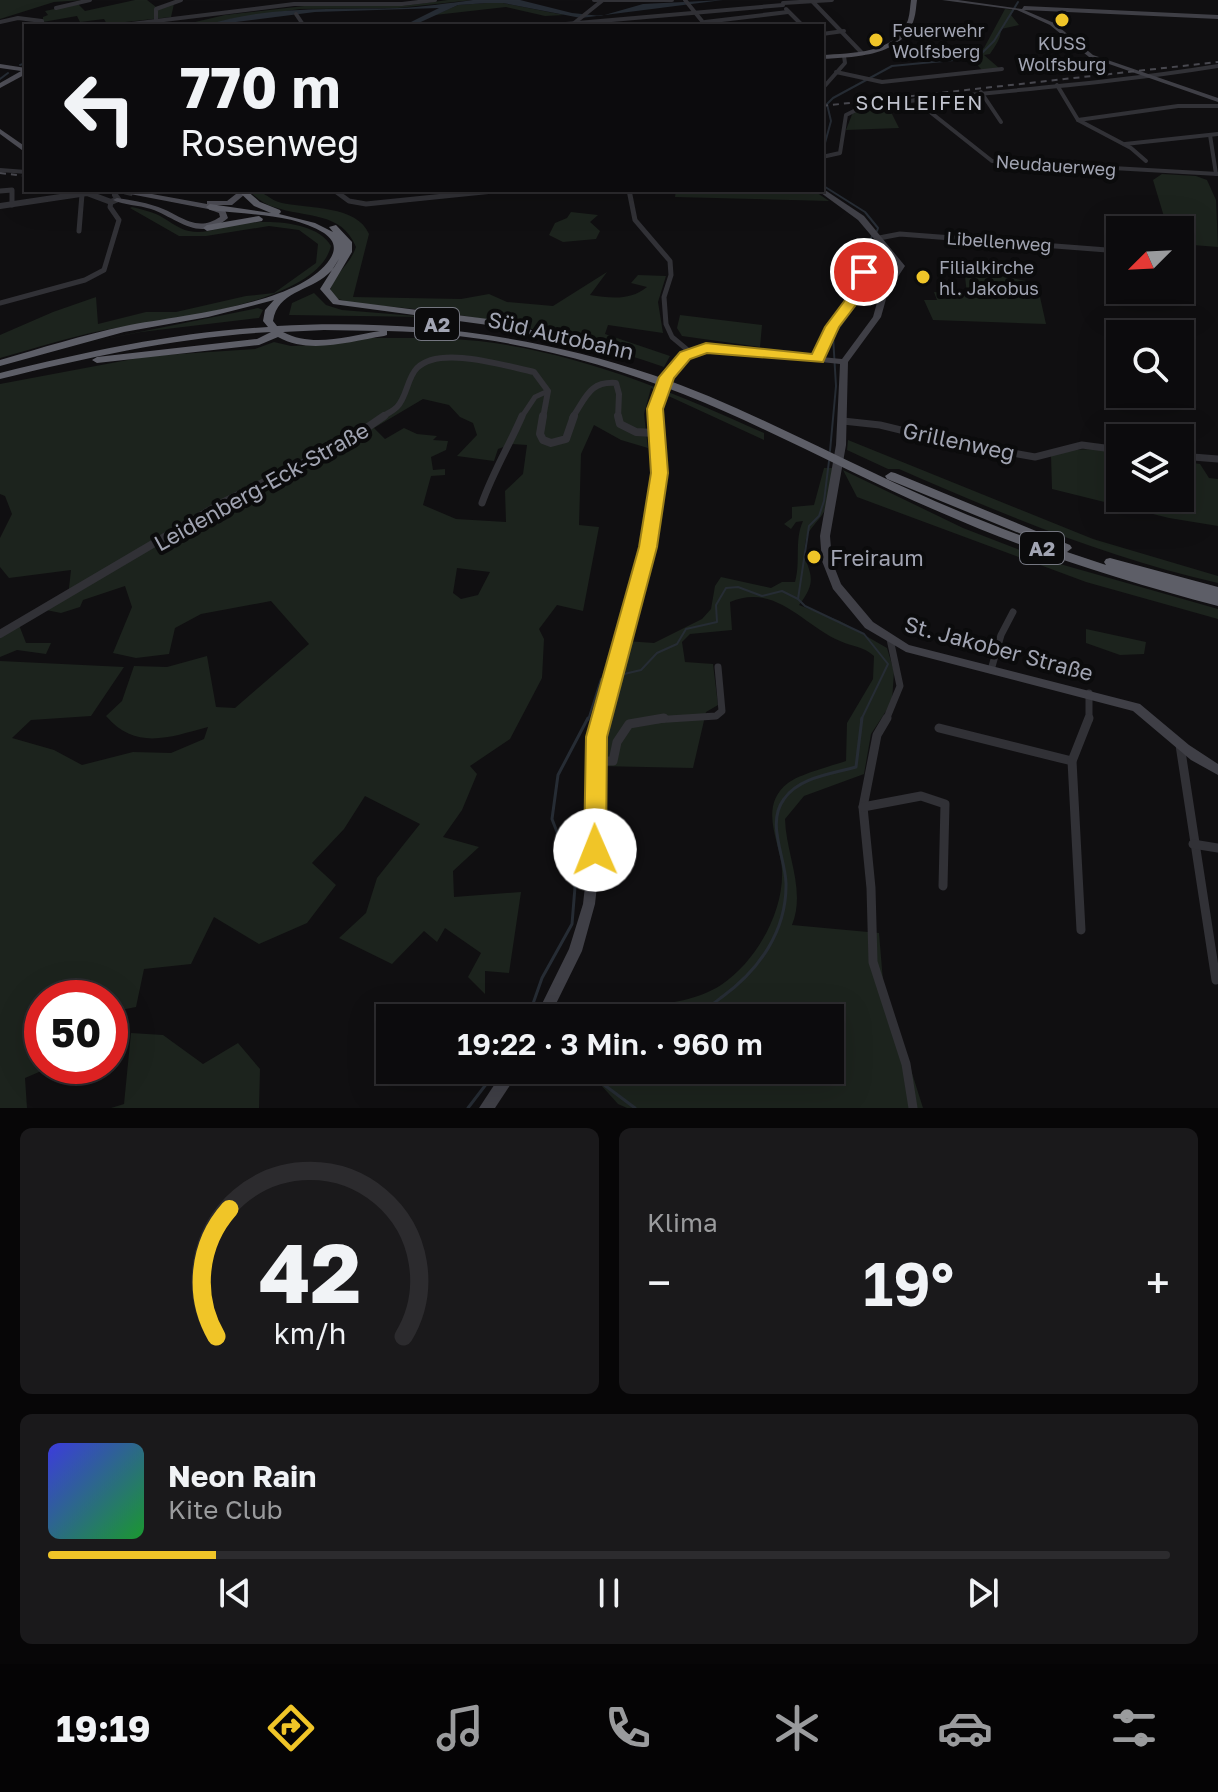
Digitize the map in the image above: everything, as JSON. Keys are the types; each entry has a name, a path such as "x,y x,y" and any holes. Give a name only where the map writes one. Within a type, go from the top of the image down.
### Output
{"highway":[{"path":"243,192 261,206 324,230 340,247 330,266 295,288 270,310 268,321 278,333 304,342 389,333 449,332"},
{"path":"213,206 315,220 343,234 348,242 348,252 325,289 336,302 488,322 560,340 582,349"},
{"path":"207,228 285,217"},
{"path":"278,333 275,317 286,301 339,267"},
{"path":"0,363 124,329 240,309 295,288"},
{"name":"Süd Autobahn","path":"0,369 141,337 290,324 421,323 516,335 582,349 651,374 1023,542 1218,601"},
{"name":"Süd Autobahn","path":"290,324 449,332 535,345 651,374"},
{"name":"Süd Autobahn","path":"0,379 141,343 260,326"},
{"path":"0,379 103,359 259,342 278,333"},
{"name":"Süd Autobahn","path":"876,474 1064,547 1218,592"}],"main road":[{"path":"824,57 862,53 902,38 912,20 914,0"},
{"path":"945,0 1018,9 1218,17"},
{"path":"1018,9 1052,24 1091,56 1218,101"},
{"path":"0,66 24,70"},
{"path":"0,66 13,74"},
{"path":"0,86 13,74 24,70"},
{"path":"0,86 24,71"},
{"path":"0,131 24,149"},
{"path":"133,192 213,206 234,201 240,192"},
{"path":"549,1004 575,951 589,904 595,850 594,761 601,717 648,547 659,473 654,433 658,398 667,377 690,352 722,348 831,361 877,317 884,292 900,271 901,266 855,213 823,192"},
{"path":"114,201 156,208 193,227 207,228 224,218 222,212 213,206"},
{"name":"St. Jakober Straße","path":"831,361 843,421 825,536 827,561 837,586 851,606 869,625 906,648 1136,707 1159,722 1207,765 1218,770"},
{"path":"486,1108 503,1084"}],"street":[{"path":"56,8 90,0"},
{"path":"156,20 156,9 181,0"},
{"path":"251,0 251,9"},
{"path":"123,24 251,9 435,0"},
{"path":"594,0 672,0"},
{"path":"574,23 603,0"},
{"path":"574,23 832,0"},
{"path":"687,2 705,24 788,12"},
{"path":"783,2 788,12 801,24"},
{"path":"813,2 856,41 862,53"},
{"path":"0,22 29,18 42,21 42,24"},
{"path":"824,34 844,31"},
{"path":"824,87 846,61 844,56"},
{"path":"824,157 835,156 841,151 844,121 849,111 864,106 1150,77 1218,66"},
{"path":"836,72 868,81 895,81 1002,69"},
{"path":"1057,85 1078,120 1124,144 1146,161"},
{"path":"981,92 1001,122"},
{"name":"Neudauerweg","path":"915,100 992,161 1217,174"},
{"path":"1078,120 1218,101"},
{"path":"1124,144 1218,134"},
{"path":"1210,135 1217,174"},
{"path":"0,170 24,172"},
{"path":"0,191 12,190 12,205"},
{"path":"0,206 82,194 114,201 127,192"},
{"path":"337,192 349,201 366,204 483,192"},
{"path":"629,192 635,220 670,261 671,275 664,297 666,324 672,337 690,352"},
{"path":"79,231 82,194"},
{"path":"0,303 85,280 104,270 119,220 114,201"},
{"name":"Libellenweg","path":"876,235 900,234 1106,250"},
{"path":"831,361 832,327 867,281 864,272"},
{"name":"Leidenberg-Eck-Straße","path":"0,634 224,502 349,440 398,406 415,369 427,360 463,358 526,369 540,377 548,391"},
{"path":"548,391 540,434 543,440 551,443 566,439 572,418 595,385 601,382 616,383 619,388 616,419 620,426 634,432 654,433"},
{"path":"482,503 497,462 510,446 521,417 535,397 548,391"},
{"name":"Grillenweg","path":"843,421 890,426 950,442 1035,457 1082,445 1106,448"},
{"path":"1194,457 1218,459"},
{"path":"991,670 1001,635 1013,612"},
{"path":"890,639 900,686 894,707 877,735 863,807 871,888 873,962 906,1064 913,1108"},
{"path":"594,761 613,761 617,742 629,724 669,717 716,716 722,711 718,667"},
{"path":"1081,930 1072,761 1089,724 1089,693"},
{"path":"939,728 1072,761"},
{"path":"1179,743 1216,980"},
{"path":"863,807 878,808 914,794 929,796 945,804 943,886"},
{"path":"1193,844 1218,848"}],"shaded area":[{"path":"0,0 84,0 54,2 0,19"},
{"path":"147,0 156,7 174,4 171,17 107,24 104,19 80,22 77,16 43,22 43,17 48,15 45,11 78,4 85,11"},
{"path":"473,0 398,8 300,9 212,24 187,24 225,15 304,6 403,6"},
{"path":"473,0 520,0 572,13 599,16 581,18 503,3 487,3 458,5 416,24 407,24 439,8 315,12 211,24 277,12 409,7"},
{"path":"723,0 604,15 643,4"},
{"path":"503,3 564,15 545,16 506,7 435,15 458,5"},
{"path":"1005,9 1014,10 1011,15 1019,25 1001,29 990,54 984,55 999,68 982,70 969,56 984,48"},
{"path":"888,106 899,128 846,130 853,112"},
{"path":"1162,174 1196,176 1207,180 1216,200 1218,247 1194,245 1194,216 1164,216 1153,180"},
{"path":"250,192 259,192 282,203 343,213 363,225 369,234 353,297 461,299 489,294 507,302 553,306 607,272 590,295 627,296 647,287 631,283 638,275 666,276 658,302 663,333 608,325 605,334 670,356 664,367 588,343 514,325 338,299 330,291 356,247 350,235 332,221 270,206"},
{"path":"676,192 816,192 829,201 675,197"},
{"path":"132,207 195,232 249,223 289,224 314,231 331,246 319,267 296,283 266,297 193,315 87,334 0,358 0,335 96,297 98,324 146,312 176,312 274,293 316,263 318,244 299,230 269,226 206,236 179,236"},
{"path":"571,212 598,215 590,222 600,231 596,239 563,242 549,235 555,223 567,218"},
{"path":"964,268 1026,281 1038,288 1046,324 933,320 924,300 937,300 934,292 967,294"},
{"path":"314,293 326,305 342,310 428,317 289,315 292,303"},
{"path":"258,308 263,310 259,318 141,332 75,345"},
{"path":"680,315 762,325 760,347 682,336 677,328"},
{"path":"363,338 421,338 479,341 517,347 590,365 660,389 764,433 764,440 651,388 644,414 648,448 621,440 594,425 581,454 579,525 599,527 583,611 557,605 539,629 544,639 542,678 510,739 470,766 477,774 462,810 443,837 479,847 453,871 454,897 521,892 509,973 485,971 485,994 468,977 481,953 445,928 437,942 424,931 392,964 339,938 366,913 377,878 420,824 365,796 344,829 312,863 336,885 307,923 259,944 214,917 191,964 144,969 136,1007 128,1009 128,980 24,980 24,1084 27,1108 0,1108 0,661 124,667 91,716 31,720 12,738 54,750 82,765 133,752 171,753 204,739 208,727 167,737 141,737 117,727 106,716 122,701 134,666 167,667 207,656 216,707 235,708 309,644 271,601 201,614 175,628 169,654 136,658 113,653 132,607 125,586 83,600 80,607 61,613 46,610 68,597 71,570 9,578 0,567 0,538 12,514 5,496 0,494 0,384 149,356 255,349 274,342 291,346","holes":["423,399 449,405 460,417 473,423 477,435 457,456 494,461 498,449 512,444 527,445 523,474 505,491 506,522 456,519 423,505 431,476 445,475 445,469 433,470 431,457 446,450 448,441 433,440 437,436 417,434 404,428 385,439 374,428","457,568 490,572 478,595 461,599 453,593"]},
{"path":"848,440 1093,539 1218,576 1218,583 1096,548 899,469 888,469 847,450"},
{"path":"1062,450 1106,450 1106,502 1052,489 1051,455"},
{"path":"1194,463 1200,464 1209,478 1218,479 1218,526 1145,512 1194,512"},
{"path":"824,468 835,468 826,507 806,539 806,558 811,578 799,605 840,621 887,648 894,671 892,702 871,734 864,774 804,796 785,819 797,899 792,925 879,933 883,981 923,1108 627,1108 618,1104 600,1084 844,1084 844,1004 661,1004 703,994 721,985 756,950 773,919 781,886 781,859 772,814 774,803 779,793 793,780 846,761 847,723 873,679 874,656 827,634 775,602 746,597 730,602 732,630 690,634 682,642 685,662 713,664 718,705 706,712 693,768 598,766 600,729 626,641 654,643 702,619 711,609 715,586 721,577 771,588 782,582 795,582 803,521 796,522 791,529 784,524 792,518 792,507 814,505"},
{"path":"843,470 963,528 1046,560 1218,609 1218,619 1086,582 857,497"},
{"path":"19,625 26,643 51,643 46,654 17,650 0,657 0,638"},
{"path":"1086,629 1146,642 1144,654 1120,655 1086,643"},
{"path":"131,1033 163,1035 203,1064 238,1043 260,1069 259,1108 111,1108 124,1104"}],"waterway":[{"path":"824,147 831,121 827,104 833,98 892,66 964,59 982,53 994,41 1018,2"},
{"path":"20,65 24,64"},
{"path":"0,79 8,73"},
{"path":"824,186 865,212 878,228 877,231"},
{"path":"830,451 836,386 833,336 877,276 869,246 872,236"},
{"path":"798,599 809,526 819,516 824,501 829,461"},
{"path":"620,675 641,670 657,653 677,644 686,629 717,622 716,605 726,588 738,587 762,596 782,591 798,599"},
{"path":"798,599 805,606 864,634 888,664 861,720"},
{"path":"588,720 601,679"},
{"path":"533,1004 542,978 572,924 575,887 572,871 552,819 558,775 588,718"},
{"path":"712,1004 748,975 759,962 782,917 786,883 776,829 779,808 798,786 817,777 856,767 862,718"},
{"path":"468,1108 486,1084"},
{"path":"603,1084 635,1108"}],"railway":[{"path":"824,106 1218,62"},
{"path":"0,173 24,176"}],"place":[{"name":"KUSS Wolfsburg","path":"1062,20"},
{"name":"Feuerwehr Wolfsberg","path":"876,40"},
{"name":"Filialkirche hl. Jakobus","path":"923,277"},
{"name":"Freiraum","path":"814,557"}],"district":[{"name":"SCHLEIFEN","path":"920,102"}],"route":[{"path":"595,850 594,761 597,737 648,547 659,473 654,433 655,409 667,377 685,355 706,348 818,359 832,327 867,281 864,272"}]}
